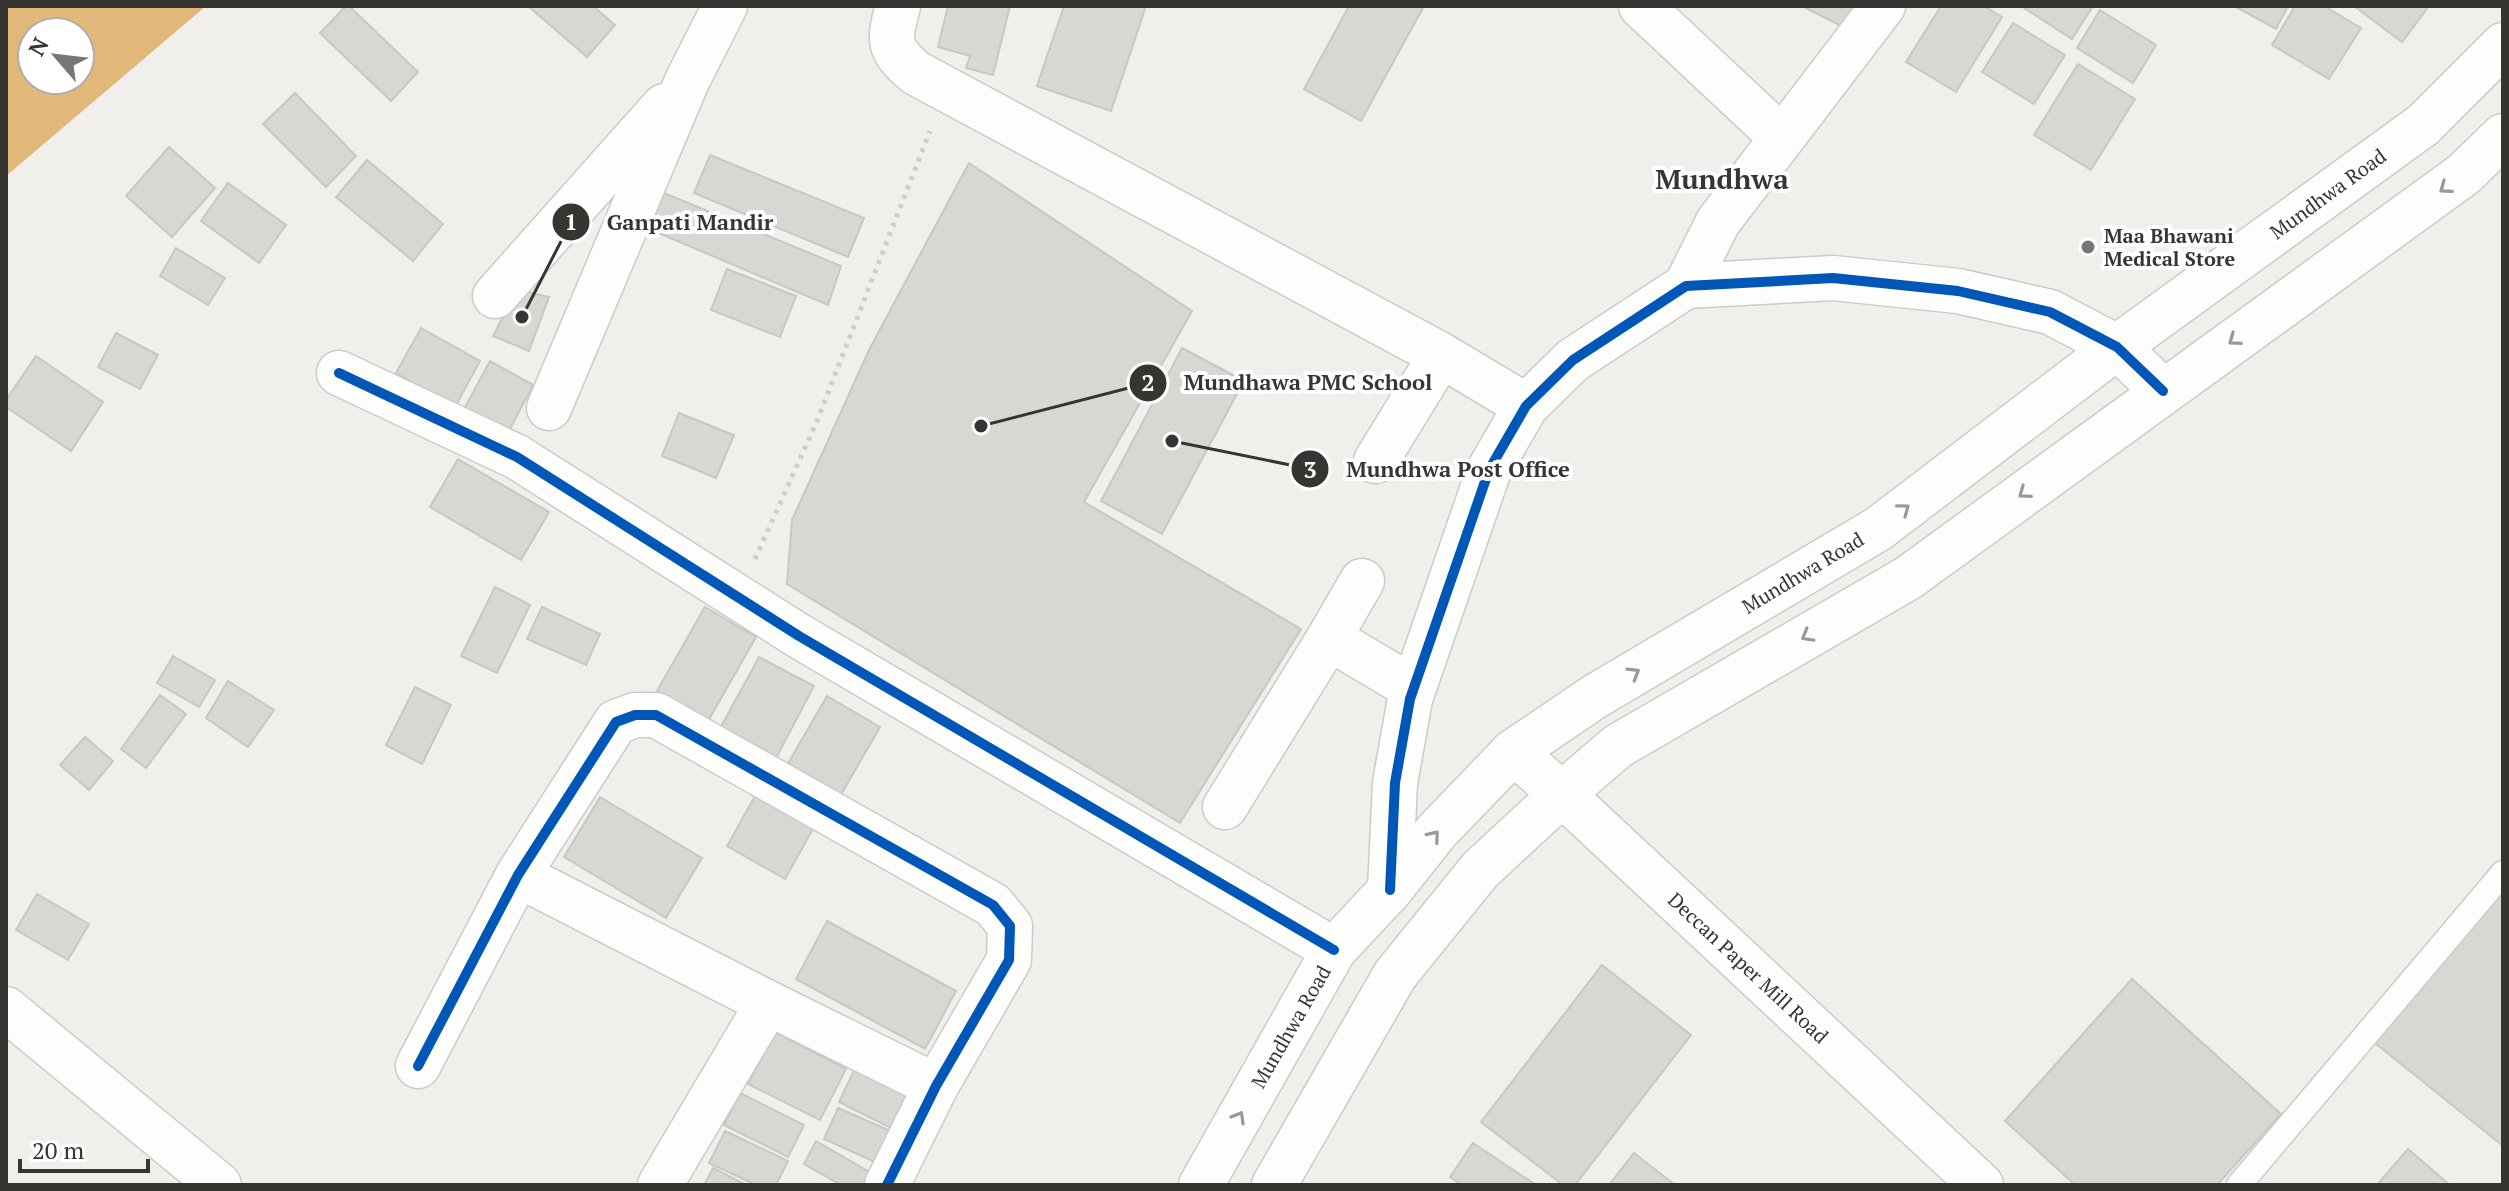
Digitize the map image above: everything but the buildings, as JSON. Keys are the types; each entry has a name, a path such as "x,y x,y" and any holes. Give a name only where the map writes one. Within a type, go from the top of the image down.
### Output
{"street":[{"path":"549,408 687,81 725,6"},
{"path":"898,6 891,31 895,55 916,73 1441,355 1526,406"},
{"path":"1641,6 1782,138"},
{"path":"1686,286 1718,222 1883,6"},
{"name":"Mundhwa Road","path":"1201,1185 1334,950 1390,890 1437,831 1513,752 1594,697 1878,529 2117,347 2423,125 2503,45"},
{"path":"495,296 687,81"},
{"path":"1274,1185 1395,975 1480,870 1618,746 1908,578 2464,174 2503,136"},
{"path":"1390,890 1395,783 1413,688 1489,470 1526,406 1573,360 1686,286 1833,278 1958,291 2050,312 2117,347 2163,391"},
{"path":"1376,461 1441,355"},
{"path":"339,373 517,457 799,636 1334,950"},
{"path":"1225,807 1362,581"},
{"path":"1329,638 1413,688"},
{"path":"418,1066 518,875 616,722 635,715 656,715 993,905 1010,926 1009,960 936,1086 887,1185"},
{"name":"Deccan Paper Mill Road","path":"1513,752 1562,794 1981,1185"},
{"path":"518,875 936,1086"},
{"path":"660,1185 768,1003"},
{"path":"6,1009 219,1185"}],"lane":[{"path":"2239,1185 2503,873"}],"path":[{"path":"738,597 817,421 946,89"}],"shaded area":[{"path":"6,6 206,6 6,176"}],"cycle path":[{"path":"1390,890 1395,783 1410,699 1489,470 1526,406 1573,360 1686,286 1833,278 1958,291 2050,312 2117,347 2163,391"},
{"path":"339,373 517,457 799,636 1334,950"},
{"path":"418,1066 518,875 616,722 635,715 656,715 993,905 1010,926 1009,960 936,1086 887,1185"}],"place":[{"name":"Maa Bhawani Medical Store","path":"2088,247"},
{"name":"Ganpati Mandir","path":"522,317"},
{"name":"Mundhawa PMC School","path":"981,426"},
{"name":"Mundhwa Post Office","path":"1172,441"}],"district":[{"name":"Mundhwa","path":"1722,179"}]}
